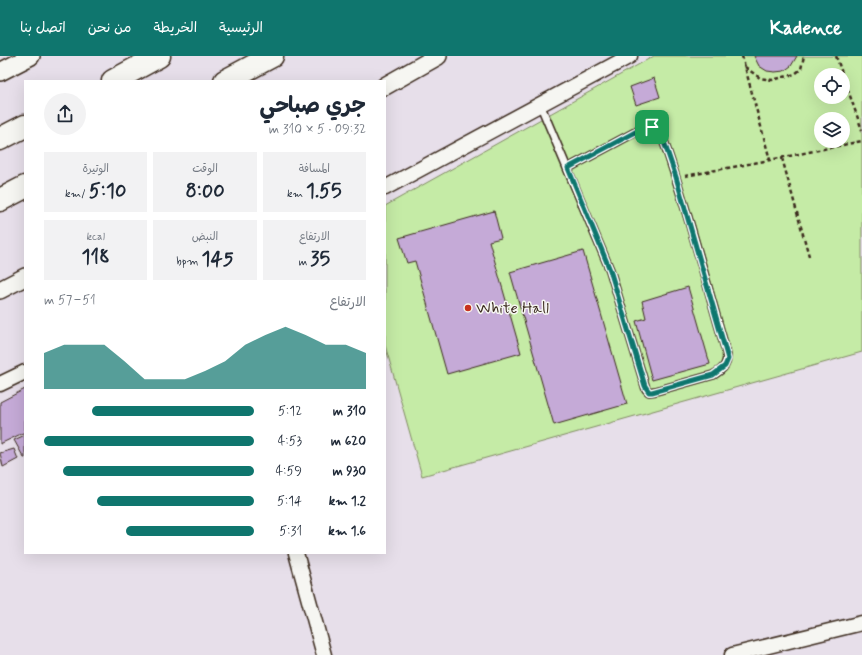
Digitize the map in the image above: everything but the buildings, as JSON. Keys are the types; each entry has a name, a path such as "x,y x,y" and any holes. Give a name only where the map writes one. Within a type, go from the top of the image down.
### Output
{"highway":[{"path":"115,80 159,56"},
{"path":"227,80 272,56"},
{"path":"0,139 24,127"},
{"path":"0,200 24,188"}],"street":[{"path":"0,72 31,56"},
{"path":"386,85 438,56"},
{"path":"386,187 630,56"},
{"path":"0,290 24,278"},
{"path":"0,384 24,372"},
{"path":"296,554 324,655"},
{"path":"732,655 862,623"}],"lane":[{"path":"540,104 610,270 645,386 649,392 656,391 713,375 725,366 728,359 676,177 662,136 658,130 652,127 643,128 568,168"}],"path":[{"path":"742,56 770,160"},
{"path":"744,67 760,78 772,80 795,74 801,69 804,56"},
{"path":"836,56 862,130"},
{"path":"676,177 782,158 862,141"},
{"path":"782,158 809,256"}],"green space":[{"path":"654,56 862,56 862,352 422,476 386,349 386,205"}],"place":[{"name":"White Hall","path":"468,308"}],"route":[{"path":"652,127 658,130 662,136 676,177 728,359 725,366 713,375 649,392 645,386 610,270 568,168 643,128 652,127"}]}
